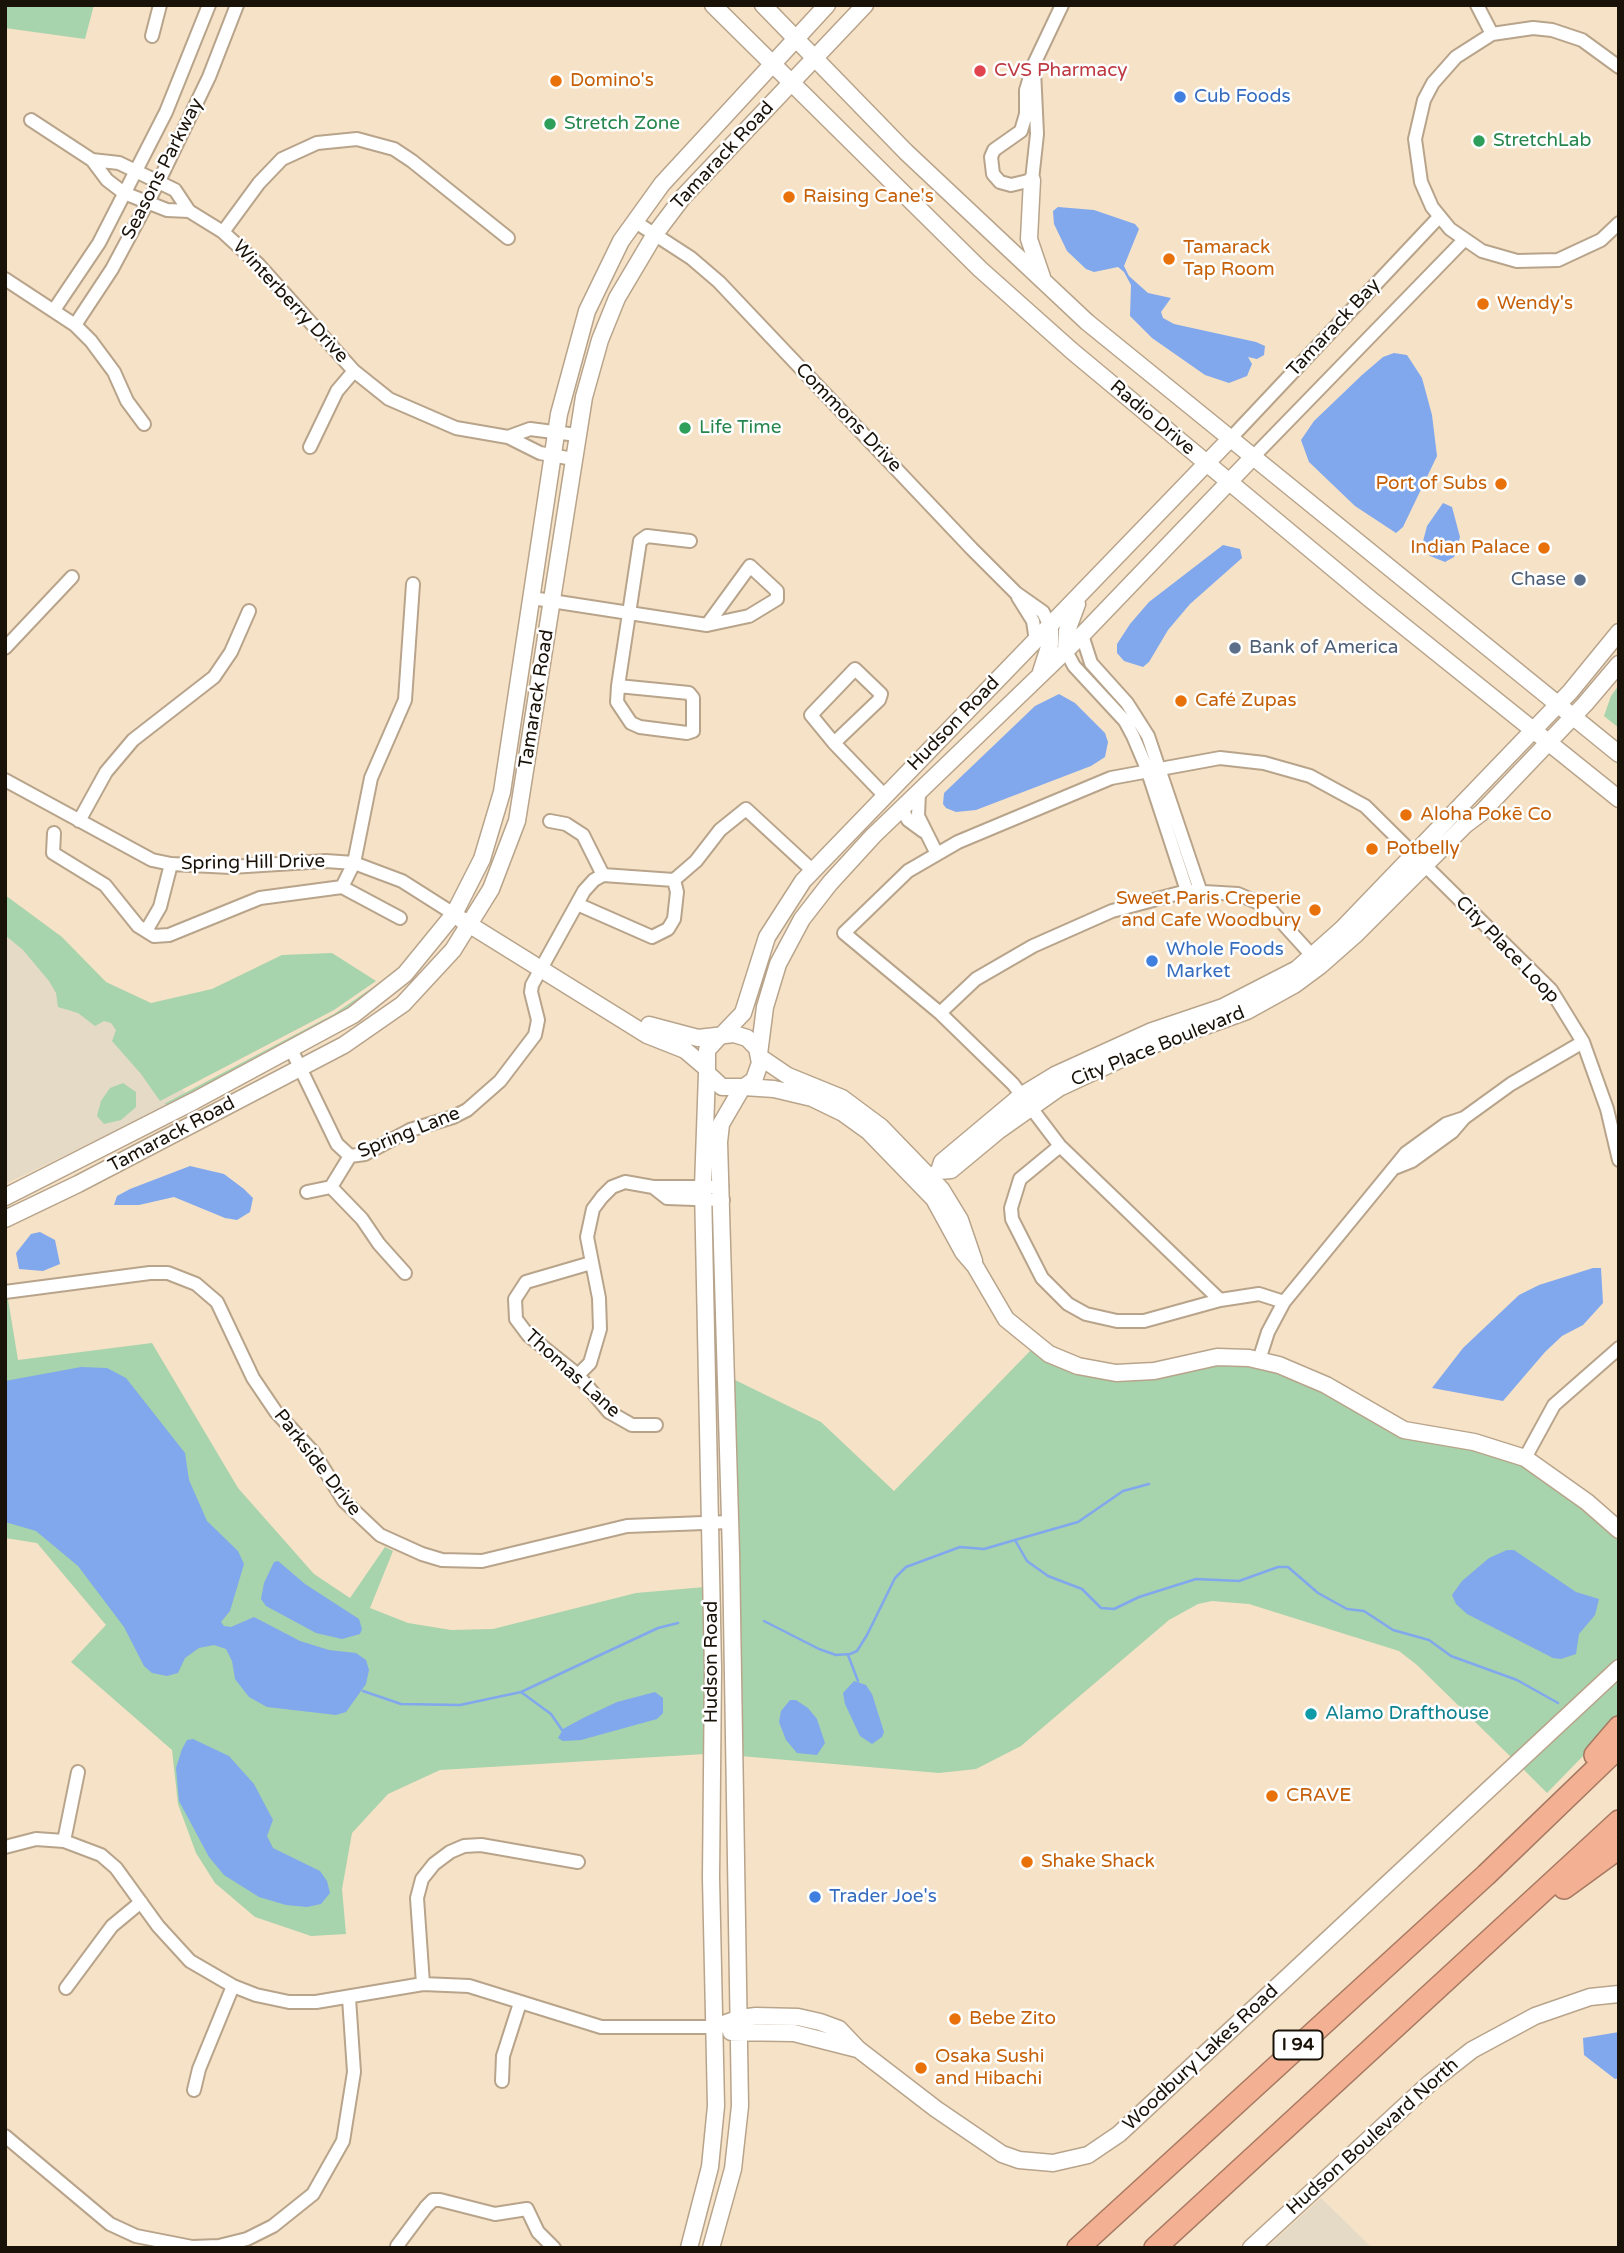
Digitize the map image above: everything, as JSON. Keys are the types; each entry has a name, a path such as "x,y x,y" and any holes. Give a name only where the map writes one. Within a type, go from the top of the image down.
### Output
{"highway":[{"path":"1518,1844 1619,1727"},
{"name":"I 94","path":"1078,2248 1619,1748"},
{"name":"I 94","path":"1155,2248 1619,1821"},
{"path":"1470,1959 1619,1848"}],"street":[{"path":"152,36 160,5"},
{"name":"Seasons Parkway","path":"54,310 92,256 176,90 209,5"},
{"name":"Seasons Parkway","path":"75,325 112,269 159,181 209,77 237,5"},
{"name":"Radio Drive","path":"713,5 981,269 1229,482 1619,799"},
{"name":"Radio Drive","path":"762,5 906,152 1044,283 1230,439 1619,754"},
{"name":"Tamarack Road","path":"5,1197 353,1016 388,989 420,957 453,914 482,859 497,815 557,431 569,369 587,311 634,221 662,184 827,5"},
{"name":"Tamarack Road","path":"5,1219 299,1069 367,1030 403,1004 437,969 470,926 502,867 517,821 577,435 600,340 617,298 654,234 683,197 865,5"},
{"path":"1032,180 1011,186 1000,182 990,167 994,149 1014,138 1024,123 1026,90 1040,51 1062,5"},
{"path":"1477,5 1492,34"},
{"path":"1619,67 1582,40 1552,30 1524,29 1492,34 1472,44 1445,68 1433,83 1421,110 1415,139 1418,168 1426,195 1439,217 1464,240 1499,257 1540,262 1577,254 1601,240 1619,223"},
{"path":"1034,70 1037,134 1029,239 1044,283"},
{"name":"Winterberry Drive","path":"30,120 92,160 107,180 124,192 167,210 189,211"},
{"path":"223,232 259,183 282,159 317,143 357,139 403,155 508,238"},
{"name":"Winterberry Drive","path":"92,160 119,163 136,169 175,190 189,211 223,232 259,265 354,371 389,399 418,414 456,428 508,437 527,449 573,459"},
{"name":"Tamarack Bay","path":"1230,439 1439,217"},
{"name":"Commons Drive","path":"634,221 691,258 729,292 825,397 1016,593 1036,606 1050,626"},
{"name":"Tamarack Bay","path":"1252,457 1464,240"},
{"path":"5,279 75,325 103,357 127,401 144,424"},
{"name":"Winterberry Drive","path":"310,447 337,391 354,371"},
{"name":"Winterberry Drive","path":"508,437 530,429 577,435"},
{"name":"Hudson Road","path":"719,1037 743,1013 767,937 790,898 813,870 1230,439"},
{"name":"Hudson Road","path":"760,1056 769,992 791,937 823,891 873,836 1082,635 1252,457"},
{"path":"618,686 689,693 693,698 693,731 687,733 631,723 617,702 618,686 629,612 642,537 690,541"},
{"path":"532,598 706,625 749,616 779,596 750,566 706,625"},
{"path":"5,648 72,577"},
{"path":"354,863 369,785 405,700 413,584"},
{"path":"1016,593 1033,621 1036,641"},
{"path":"1081,595 1067,631 1066,651 1074,666 1125,721 1153,768 1200,890"},
{"path":"79,821 106,772 132,740 200,689 223,665 249,611"},
{"path":"1038,677 1050,644 1050,626"},
{"path":"1534,729 1619,632"},
{"path":"1082,635 1091,663 1140,721 1187,891"},
{"path":"1549,742 1619,664"},
{"path":"834,743 879,700 881,694 855,669 811,715 834,743 884,795 885,812 873,836"},
{"name":"City Place Boulevard","path":"931,1178 942,1162 1026,1101 1055,1076 1152,1031 1223,1007 1317,960 1419,860 1534,729"},
{"name":"City Place Boulevard","path":"1419,860 1481,813 1549,742"},
{"name":"City Place Loop","path":"940,1013 844,933 894,882 936,852 1092,785 1153,768 1220,758 1264,763 1310,776 1365,806 1551,990 1583,1042 1607,1109 1619,1160"},
{"path":"911,767 901,793 902,809 906,818 923,831"},
{"name":"Spring Hill Drive","path":"5,780 142,855 171,864 230,867 326,861 354,863 402,881 540,970 630,1022 646,1035 679,1046 706,1070"},
{"path":"919,792 916,808 923,831 936,852"},
{"path":"540,970 556,947 577,904 594,880 603,875 674,880 696,861 720,830 746,809 813,870"},
{"path":"550,821 566,824 583,835 603,875"},
{"path":"54,833 53,853 105,885 146,931 160,907 171,864"},
{"name":"Spring Hill Drive","path":"342,887 354,863"},
{"path":"577,904 652,937 668,929 674,919 677,892 674,880"},
{"name":"Spring Hill Drive","path":"146,931 154,936 169,935 260,898 342,887 400,918"},
{"path":"1220,1300 1060,1146 1026,1101 940,1013 976,979 1033,946 1112,911 1187,891 1238,894 1268,907 1317,960"},
{"name":"Spring Lane","path":"291,1049 337,1144 349,1156 357,1157 410,1130 453,1118 480,1100 500,1081 534,1035 538,1020 531,992 540,970"},
{"name":"Spring Hill Drive","path":"630,1022 684,1035 719,1037"},
{"path":"931,1178 836,1109 804,1096 743,1087 722,1087 706,1070 707,1050 719,1037 734,1034 747,1038 760,1056 788,1076 831,1093 859,1109 931,1178 934,1199 963,1252 975,1266 993,1302 1014,1328 1049,1354 1078,1366 1128,1374 1217,1357 1259,1360 1313,1378 1404,1430 1474,1442 1525,1458 1587,1502 1619,1530"},
{"path":"1259,1360 1268,1332 1284,1301 1397,1167 1412,1161 1452,1132 1464,1118 1511,1084 1583,1042"},
{"path":"743,1087 757,1074 760,1056"},
{"name":"Hudson Road","path":"689,2248 705,2193 714,2137 710,1521 704,1194 706,1070"},
{"name":"Hudson Road","path":"711,2248 726,2200 738,2138 740,2026 719,1142 721,1124 743,1087"},
{"path":"1060,1146 1020,1179 1010,1208 1031,1258 1054,1292 1086,1314 1117,1321 1144,1321 1220,1300 1259,1294 1284,1301"},
{"name":"Spring Lane","path":"331,1187 349,1156"},
{"path":"578,1375 590,1363 600,1329 599,1298 591,1263 588,1223 602,1197 625,1182 704,1194 722,1194"},
{"path":"307,1192 331,1187 362,1219 379,1244 405,1273"},
{"name":"Thomas Lane","path":"591,1263 526,1282 520,1289 514,1308 516,1319 528,1335 578,1375 609,1412 632,1425 656,1425"},
{"name":"Parkside Drive","path":"5,1292 150,1273 168,1273 196,1284 217,1302 253,1377 276,1412 314,1453 344,1501 365,1524 389,1541 422,1554 442,1560 482,1561 627,1526 729,1522"},
{"path":"1525,1458 1554,1405 1619,1348"},
{"name":"Woodbury Lakes Road","path":"740,2026 794,2033 858,2049 968,2133 1002,2154 1019,2160 1053,2163 1088,2155 1119,2134 1619,1668"},
{"path":"64,1841 78,1772"},
{"path":"5,1847 36,1839 64,1841 101,1855 116,1868 172,1943 190,1961 233,1986 289,2002 349,1998 423,1984 469,1986 601,2027 740,2026"},
{"path":"423,1984 417,1898 422,1880 434,1864 464,1846 481,1845 578,1862"},
{"path":"66,1988 112,1926 141,1902"},
{"path":"194,2090 199,2069 233,1986"},
{"name":"Hudson Boulevard North","path":"1251,2248 1430,2083 1472,2050 1535,2016 1590,1997 1619,1994"},
{"path":"5,2136 110,2224 136,2236 192,2247 219,2246 247,2239 273,2226 313,2194 343,2141 354,2072 349,1998"},
{"path":"502,2081 503,2056 520,2003"},
{"path":"397,2246 426,2207 433,2200 440,2200 495,2214 527,2209 538,2232 554,2248"}],"shaded area":[{"path":"5,919 189,1096 5,1184"},
{"path":"1321,2198 1372,2248 1266,2248 1287,2229"}],"green space":[{"path":"5,5 94,5 85,39 5,28"},
{"path":"1619,685 1619,728 1604,716 1611,696"},
{"path":"5,895 62,937 106,982 151,1003 212,989 282,955 332,953 376,981 334,1010 160,1101 112,1041 116,1030 111,1023 104,1021 95,1026 78,1013 58,1007 56,993 49,981 23,950 5,935"},
{"path":"379,983 382,985 357,1005 323,1025 169,1105 164,1104 334,1014"},
{"path":"123,1083 136,1092 136,1107 121,1120 104,1124 97,1116 101,1101 110,1088"},
{"path":"8,1299 18,1360 152,1343 238,1488 314,1574 350,1598 385,1547 393,1551 370,1608 408,1623 451,1630 493,1629 636,1593 705,1587 705,1754 440,1770 388,1794 352,1833 342,1889 346,1934 311,1936 255,1917 215,1883 196,1853 178,1804 172,1750 71,1662 106,1625 37,1543 5,1538 5,1300"},
{"path":"1031,1350 1073,1371 1232,1363 1273,1370 1345,1402 1370,1420 1400,1435 1479,1450 1521,1465 1540,1476 1619,1539 1619,1658 1514,1760 1417,1665 1399,1651 1249,1604 1212,1601 1198,1604 1169,1620 1021,1746 976,1769 939,1773 740,1756 733,1379 821,1422 894,1491"},
{"path":"1619,1678 1619,1719 1547,1793 1523,1769"}],"water":[{"path":"1058,207 1094,210 1135,224 1139,229 1124,266 1129,276 1148,293 1171,298 1161,312 1163,318 1174,324 1256,342 1265,346 1264,355 1257,359 1248,357 1252,364 1247,376 1229,383 1205,375 1152,338 1130,316 1131,285 1124,272 1118,267 1094,272 1086,269 1067,251 1054,224 1053,211"},
{"path":"1394,353 1407,355 1422,378 1432,415 1437,456 1403,527 1396,533 1355,506 1309,462 1301,440 1314,421 1362,375 1383,357"},
{"path":"1443,503 1452,507 1460,537 1454,557 1445,562 1430,556 1422,545 1427,526"},
{"path":"1223,545 1240,549 1242,558 1190,604 1168,630 1149,662 1143,667 1124,661 1117,653 1117,644 1130,624 1149,602"},
{"path":"1059,694 1075,703 1105,733 1108,742 1105,757 1091,766 976,810 956,812 946,808 943,804 944,793 1035,706"},
{"path":"190,1166 224,1174 244,1189 253,1198 250,1212 237,1220 225,1218 174,1197 139,1205 114,1205 117,1196 130,1189"},
{"path":"40,1232 55,1240 60,1264 43,1271 19,1269 16,1253 31,1234"},
{"path":"1593,1268 1601,1268 1603,1303 1583,1325 1562,1336 1545,1352 1503,1401 1432,1388 1463,1348 1519,1295 1539,1285"},
{"path":"81,1367 107,1368 126,1378 185,1453 189,1480 207,1521 238,1551 244,1564 230,1611 221,1622 224,1626 231,1627 254,1617 300,1641 329,1650 356,1653 366,1660 369,1670 366,1684 346,1712 336,1715 267,1707 249,1697 235,1679 232,1661 226,1649 214,1645 199,1648 185,1658 178,1673 167,1676 152,1673 144,1666 124,1627 78,1566 36,1531 5,1522 5,1381"},
{"path":"1507,1550 1514,1550 1576,1592 1599,1599 1595,1615 1579,1634 1576,1654 1561,1659 1553,1658 1467,1614 1456,1604 1452,1595 1462,1581 1489,1558"},
{"path":"278,1561 305,1584 359,1619 362,1629 360,1634 342,1639 316,1633 266,1606 261,1599 264,1583 274,1562"},
{"path":"854,1681 866,1685 872,1694 884,1732 882,1737 872,1744 860,1736 845,1704 843,1693"},
{"path":"655,1692 663,1698 663,1713 657,1719 581,1740 563,1741 558,1738 563,1729 583,1718 617,1702"},
{"path":"790,1700 796,1700 808,1708 817,1719 825,1743 817,1755 797,1753 786,1740 779,1722 781,1711"},
{"path":"193,1739 229,1756 254,1784 273,1820 267,1836 273,1848 320,1871 327,1881 330,1893 321,1904 307,1907 286,1905 259,1897 224,1875 209,1857 179,1801 176,1768 187,1740"},
{"path":"1619,2032 1619,2078 1615,2079 1584,2055 1583,2038"}],"waterway":[{"path":"1015,1540 1078,1522 1123,1491 1149,1484"},
{"path":"764,1621 819,1649 836,1655 850,1654 857,1651 895,1578 906,1567 960,1547 984,1549 1015,1540 1027,1561 1048,1576 1082,1589 1101,1608 1114,1609 1139,1597 1196,1579 1239,1581 1278,1567 1288,1567 1318,1593 1347,1609 1364,1611 1393,1630 1429,1640 1451,1656 1517,1680 1558,1703"},
{"path":"363,1691 401,1704 460,1705 521,1692 658,1628 678,1623"},
{"path":"848,1655 858,1681"},
{"path":"521,1692 551,1714 562,1730"}],"place":[{"name":"CVS Pharmacy","path":"980,71"},
{"name":"Domino's","path":"556,81"},
{"name":"Cub Foods","path":"1180,97"},
{"name":"Stretch Zone","path":"550,124"},
{"name":"StretchLab","path":"1479,141"},
{"name":"Raising Cane's","path":"789,197"},
{"name":"Tamarack Tap Room","path":"1169,259"},
{"name":"Wendy's","path":"1483,304"},
{"name":"Life Time","path":"685,428"},
{"name":"Port of Subs","path":"1501,484"},
{"name":"Indian Palace","path":"1544,548"},
{"name":"Chase","path":"1580,580"},
{"name":"Bank of America","path":"1235,648"},
{"name":"Café Zupas","path":"1181,701"},
{"name":"Aloha Pokē Co","path":"1406,815"},
{"name":"Potbelly","path":"1372,849"},
{"name":"Sweet Paris Creperie and Cafe Woodbury","path":"1315,910"},
{"name":"Whole Foods Market","path":"1152,961"},
{"name":"Alamo Drafthouse","path":"1311,1714"},
{"name":"CRAVE","path":"1272,1796"},
{"name":"Shake Shack","path":"1027,1862"},
{"name":"Trader Joe's","path":"815,1897"},
{"name":"Bebe Zito","path":"955,2019"},
{"name":"Osaka Sushi and Hibachi","path":"921,2068"}]}
